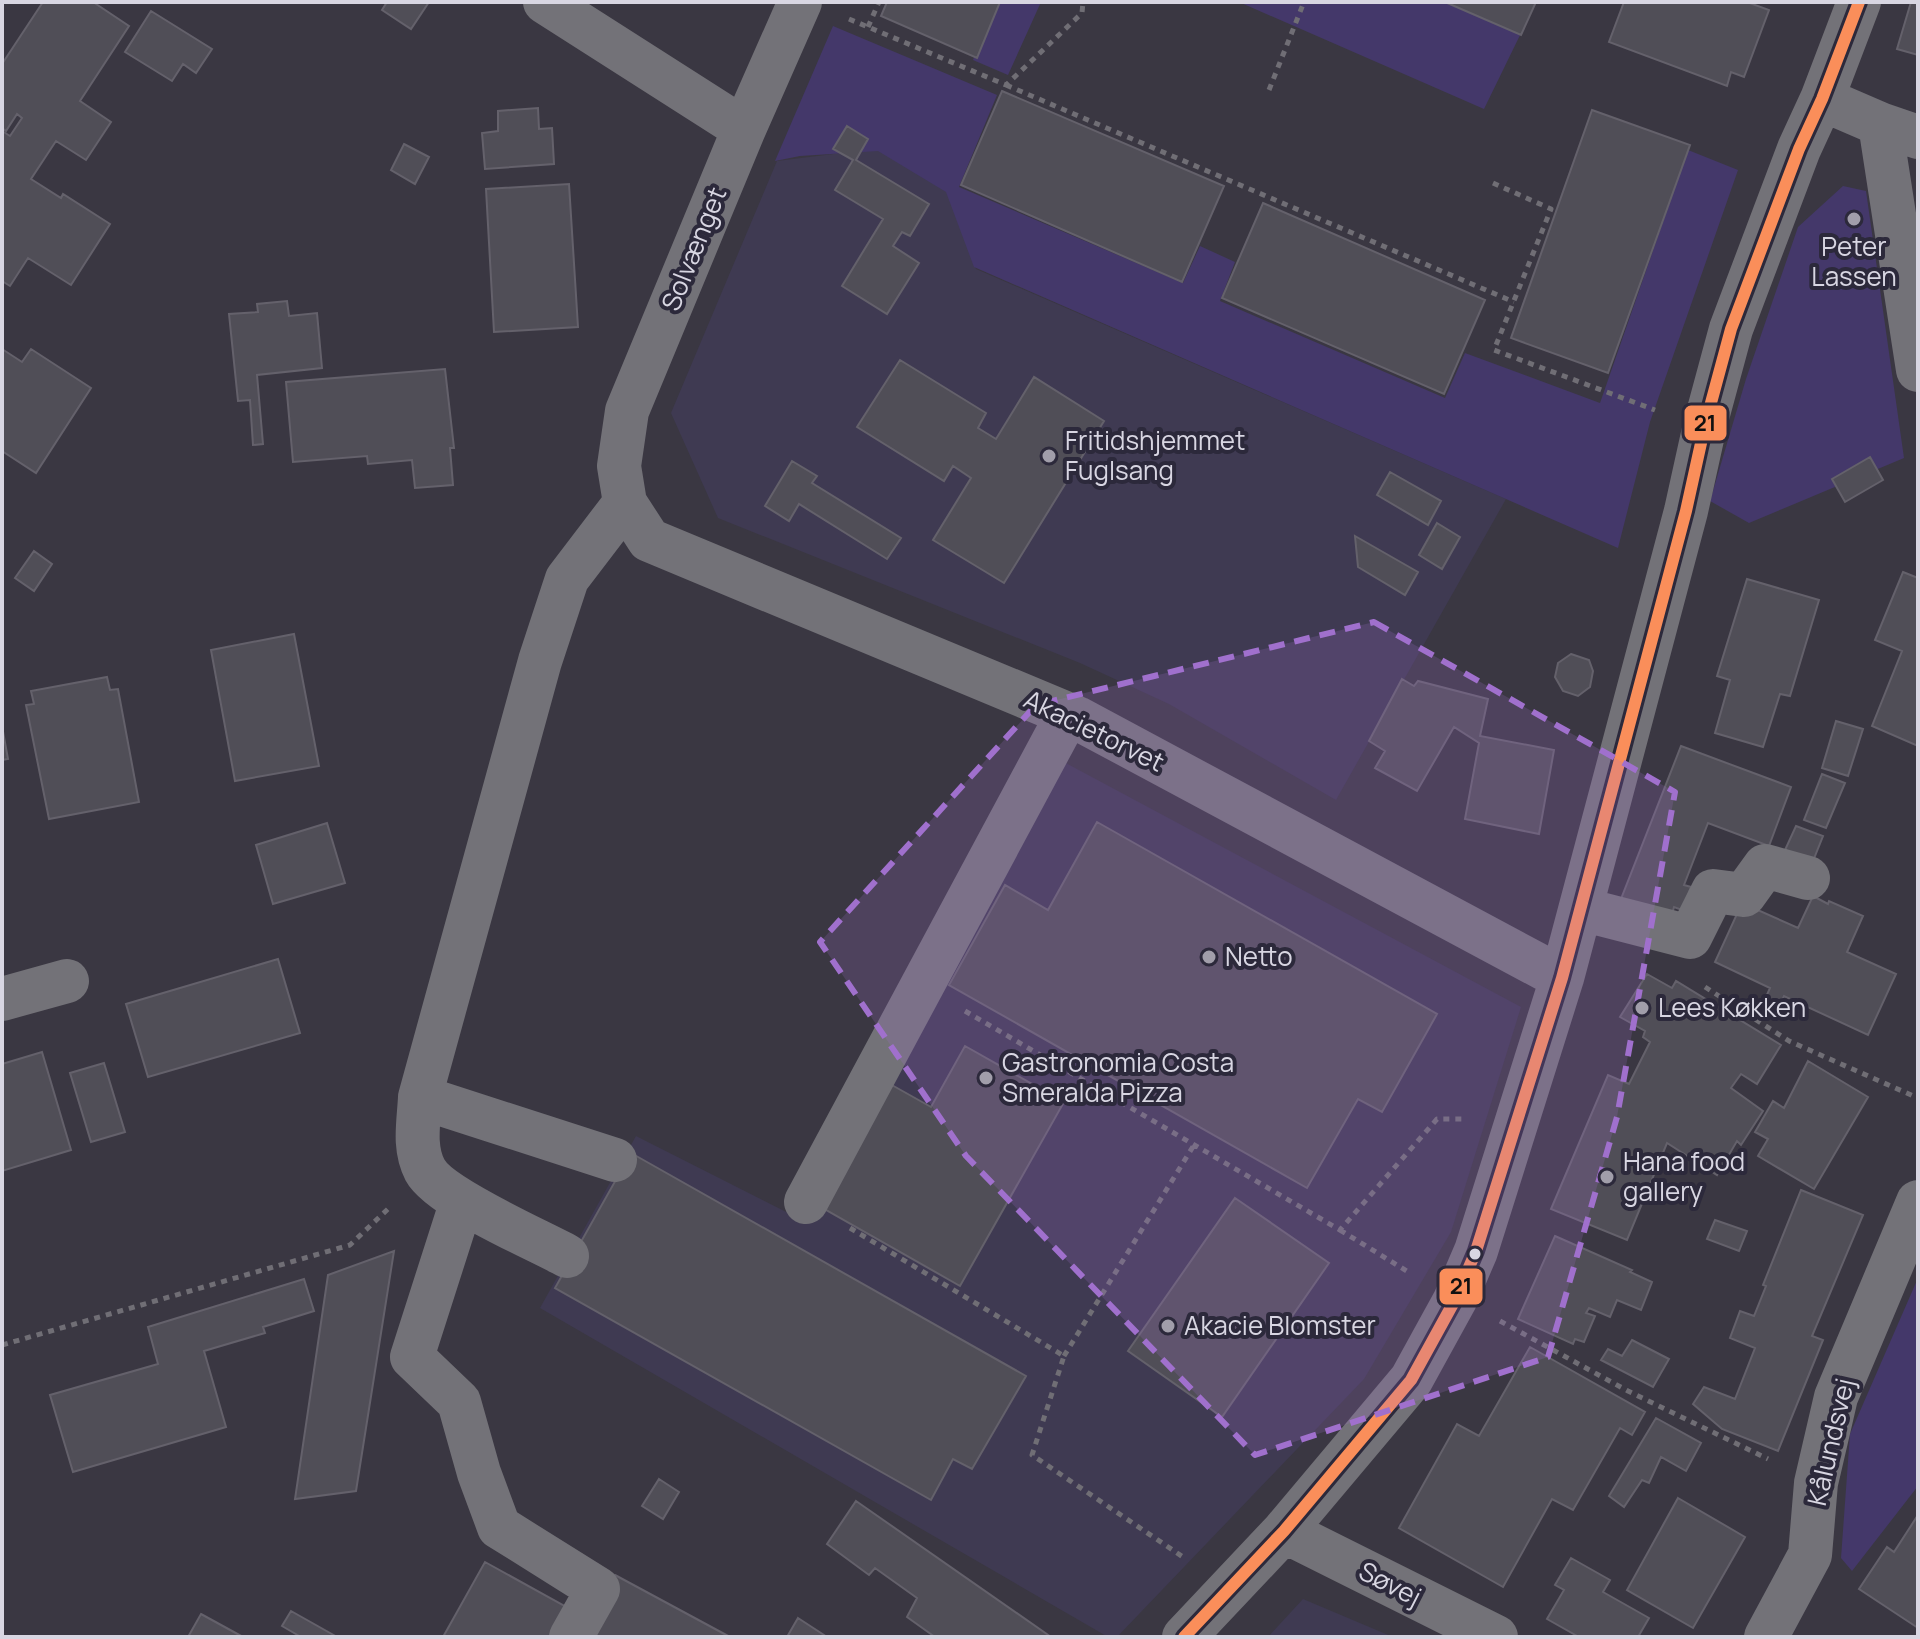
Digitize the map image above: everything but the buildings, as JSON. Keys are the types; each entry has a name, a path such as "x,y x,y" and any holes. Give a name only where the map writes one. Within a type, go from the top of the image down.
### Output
{"street":[{"path":"545,2 744,129"},
{"name":"Solvænget","path":"625,503 619,466 627,411 800,2"},
{"path":"1184,1637 1284,1531 1411,1380 1455,1300 1476,1251 1562,978 1731,329 1859,2"},
{"path":"1822,99 1899,130 1918,370"},
{"path":"567,1256 447,1193 426,1171 417,1144 420,1097 540,661 567,579 625,503"},
{"name":"Akacietorvet","path":"625,503 649,540 1068,714 1562,978"},
{"path":"806,1202 1068,714"},
{"path":"1581,909 1690,937 1713,891 1744,895 1765,866 1808,878"},
{"path":"2,999 67,981"},
{"path":"420,1097 615,1160"},
{"path":"462,1201 412,1357 459,1402 479,1473 499,1527 598,1589 571,1637"},
{"name":"Kålundsvej","path":"1766,1637 1810,1555 1816,1483 1836,1397 1918,1202"},
{"name":"Søvej","path":"1284,1531 1496,1637"}],"path":[{"path":"868,27 879,2"},
{"path":"1006,85 1082,13 1083,2"},
{"path":"1269,90 1304,2"},
{"path":"844,17 1514,302"},
{"path":"1493,183 1551,209 1494,350 1660,412"},
{"path":"1697,984 1711,989 1789,1041 1918,1098"},
{"path":"922,986 1455,1300 1511,1326 1628,1391 1816,1483"},
{"path":"1340,1230 1437,1119 1519,1120"},
{"path":"1194,1145 1064,1356 1032,1455 1229,1589"},
{"path":"2,1345 350,1245 426,1171"},
{"path":"806,1202 1064,1356"}],"highlighted area":[{"path":"1374,622 1675,792 1617,1117 1548,1357 1255,1455 966,1156 820,942 1036,705"}],"shaded area":[{"path":"997,2 1041,2 1008,75 973,60"},
{"path":"1239,2 1458,2 1523,29 1484,109"},
{"path":"833,26 997,95 959,187 1183,283 1200,246 1235,262 1220,301 1445,398 1465,353 1600,403 1688,150 1738,170 1650,422 1618,548 974,267 946,192 878,151 800,156 775,161"},
{"name":"Fritidshjemmet Fuglsang","path":"882,148 951,195 976,269 1506,499 1336,800 1169,704 1080,663 718,518 671,413 777,161"},
{"path":"1843,186 1866,191 1904,458 1749,523 1710,501 1746,379 1798,227"},
{"path":"1062,761 1521,1007 1451,1232 1364,1379 1117,1637 1108,1637 540,1308 636,1136 808,1223"},
{"path":"1918,1278 1918,1486 1852,1571 1841,1558 1850,1434"},
{"path":"1303,1599 1393,1637 1268,1637"}],"transit line":[{"name":"21","path":"1184,1637 1284,1531 1411,1380 1455,1300 1476,1251 1562,978 1731,329 1859,2"}],"place":[{"name":"Peter Lassen","path":"1854,219"},
{"name":"Fritidshjemmet Fuglsang","path":"1049,456"},
{"name":"Netto","path":"1209,957"},
{"name":"Lees Køkken","path":"1642,1008"},
{"name":"Gastronomia Costa Smeralda Pizza","path":"986,1078"},
{"name":"Hana food gallery","path":"1607,1177"},
{"name":"Akacie Blomster","path":"1168,1326"}]}
